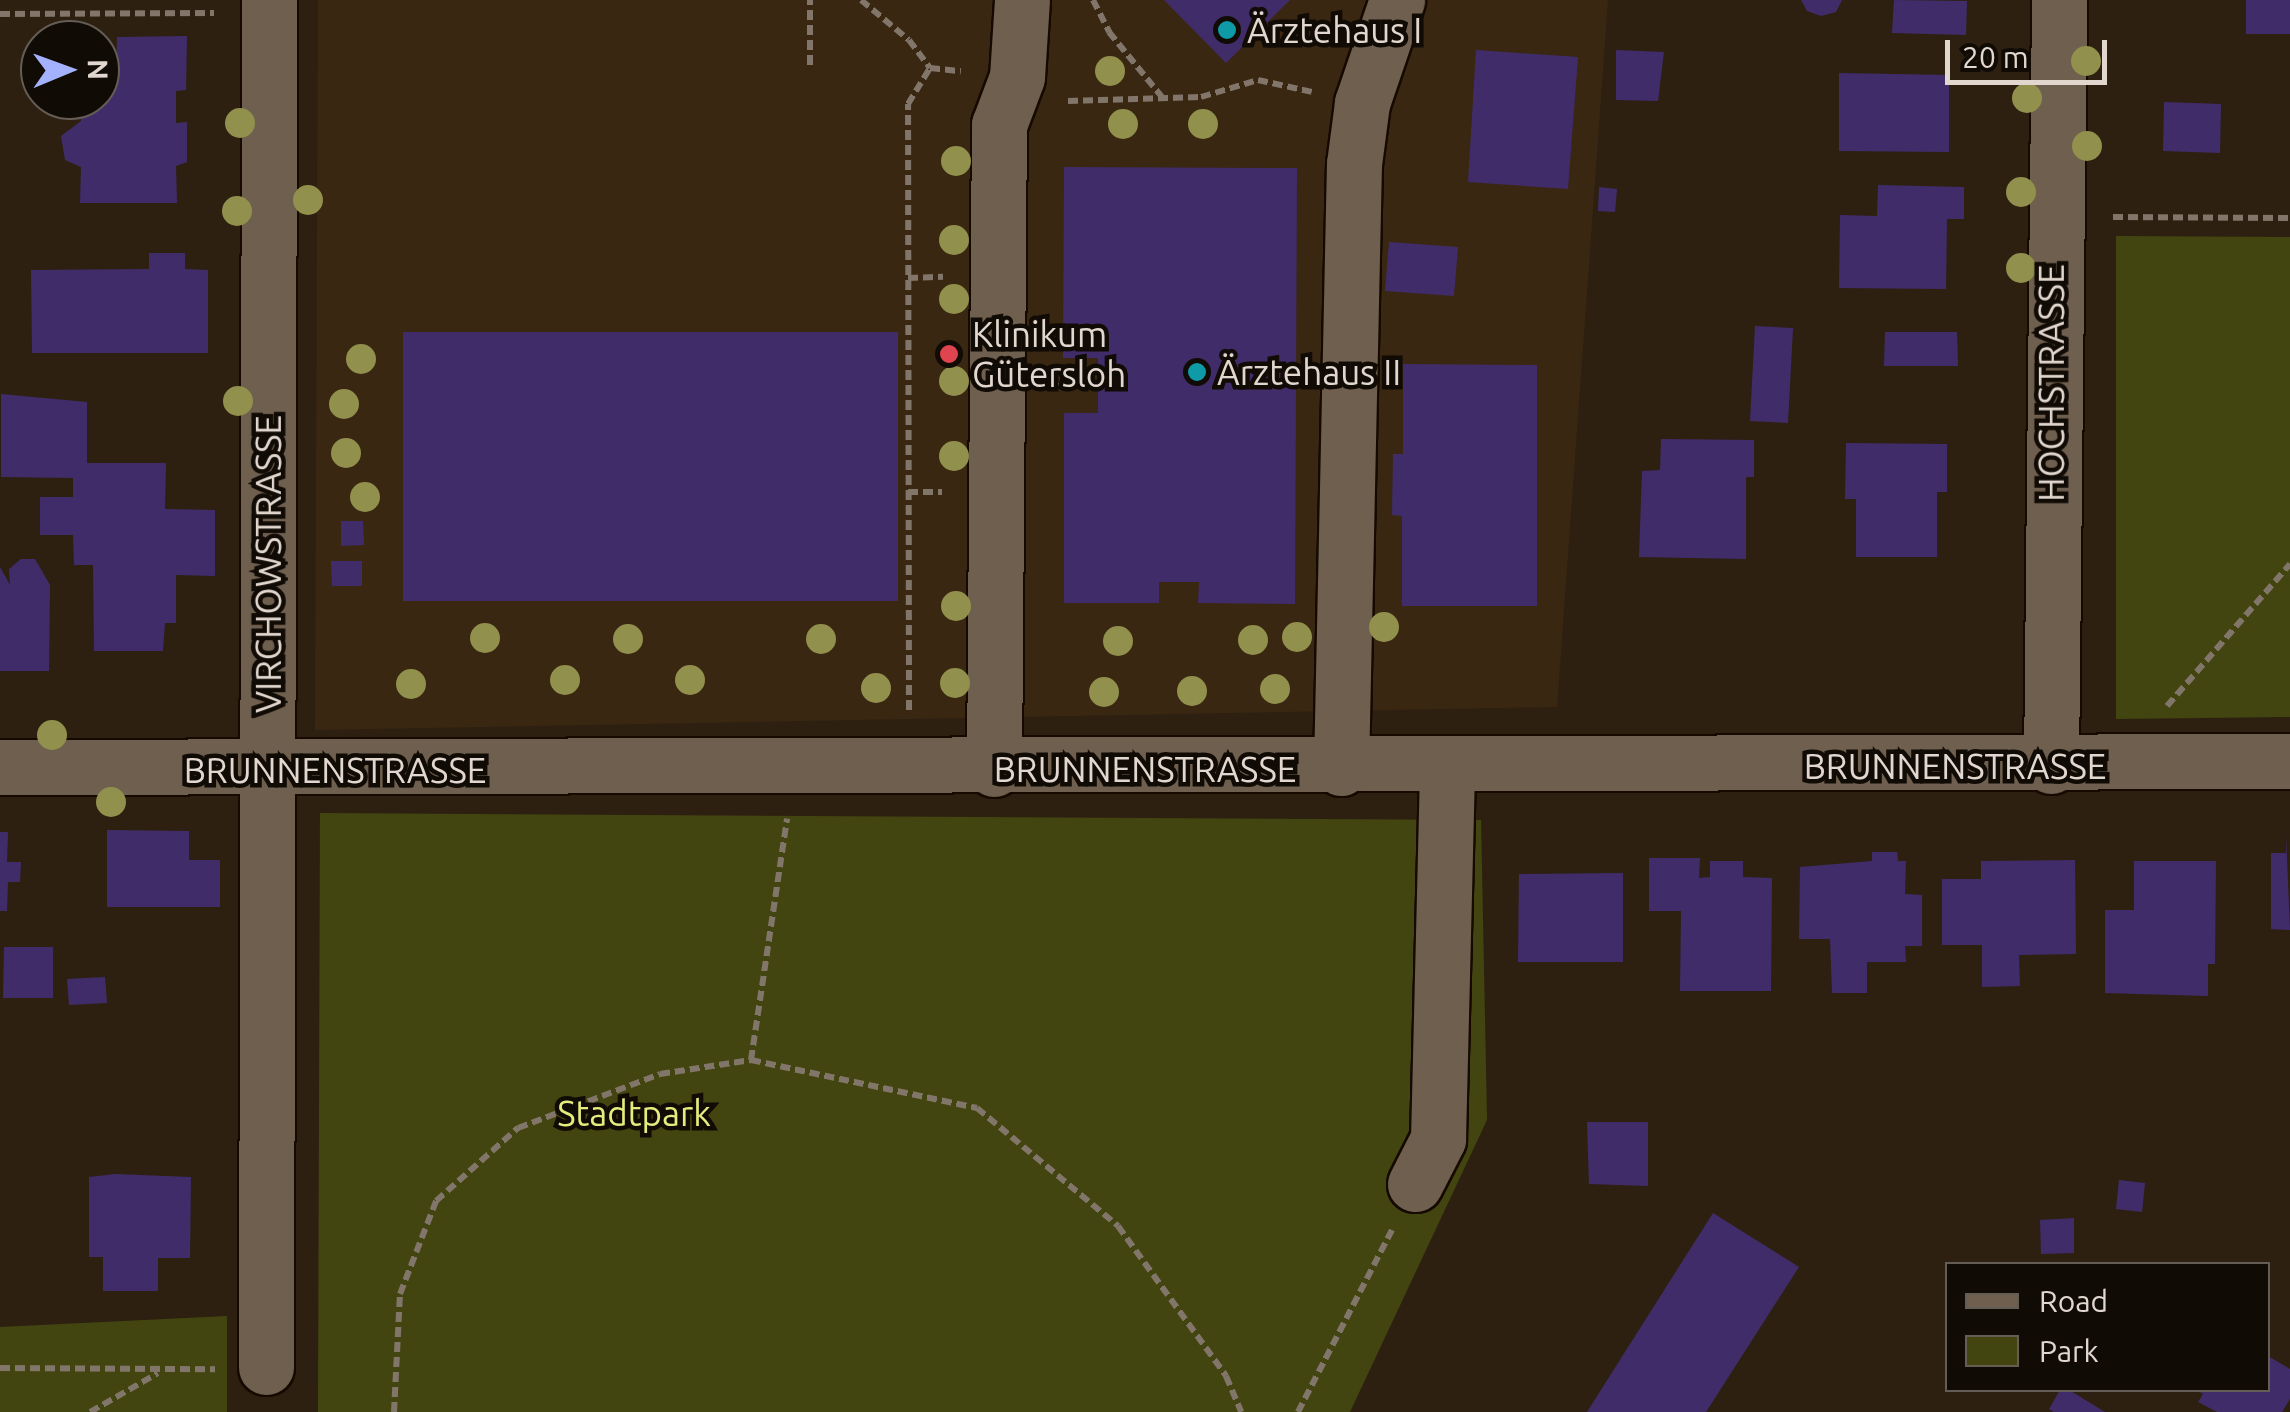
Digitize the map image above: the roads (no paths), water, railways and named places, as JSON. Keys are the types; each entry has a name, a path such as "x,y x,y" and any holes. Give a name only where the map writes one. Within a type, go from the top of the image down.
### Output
{"street":[{"path":"994,769 1000,125 1017,77 1022,0"},
{"path":"1341,768 1354,164 1362,103 1397,0"},
{"name":"HOCHSTRASSE","path":"2051,766 2052,217 2058,0"},
{"name":"VIRCHOWSTRASSE","path":"266,1367 269,7"},
{"name":"BRUNNENSTRASSE","path":"0,767 795,770 2051,766 2290,761"},
{"path":"1415,1184 1438,1139 1447,768"}],"place":[{"name":"Ärztehaus I","path":"1227,30"},
{"name":"Klinikum Gütersloh","path":"949,354"},
{"name":"Ärztehaus II","path":"1197,372"}],"park label":[{"name":"Stadtpark","path":"634,1113"}]}
